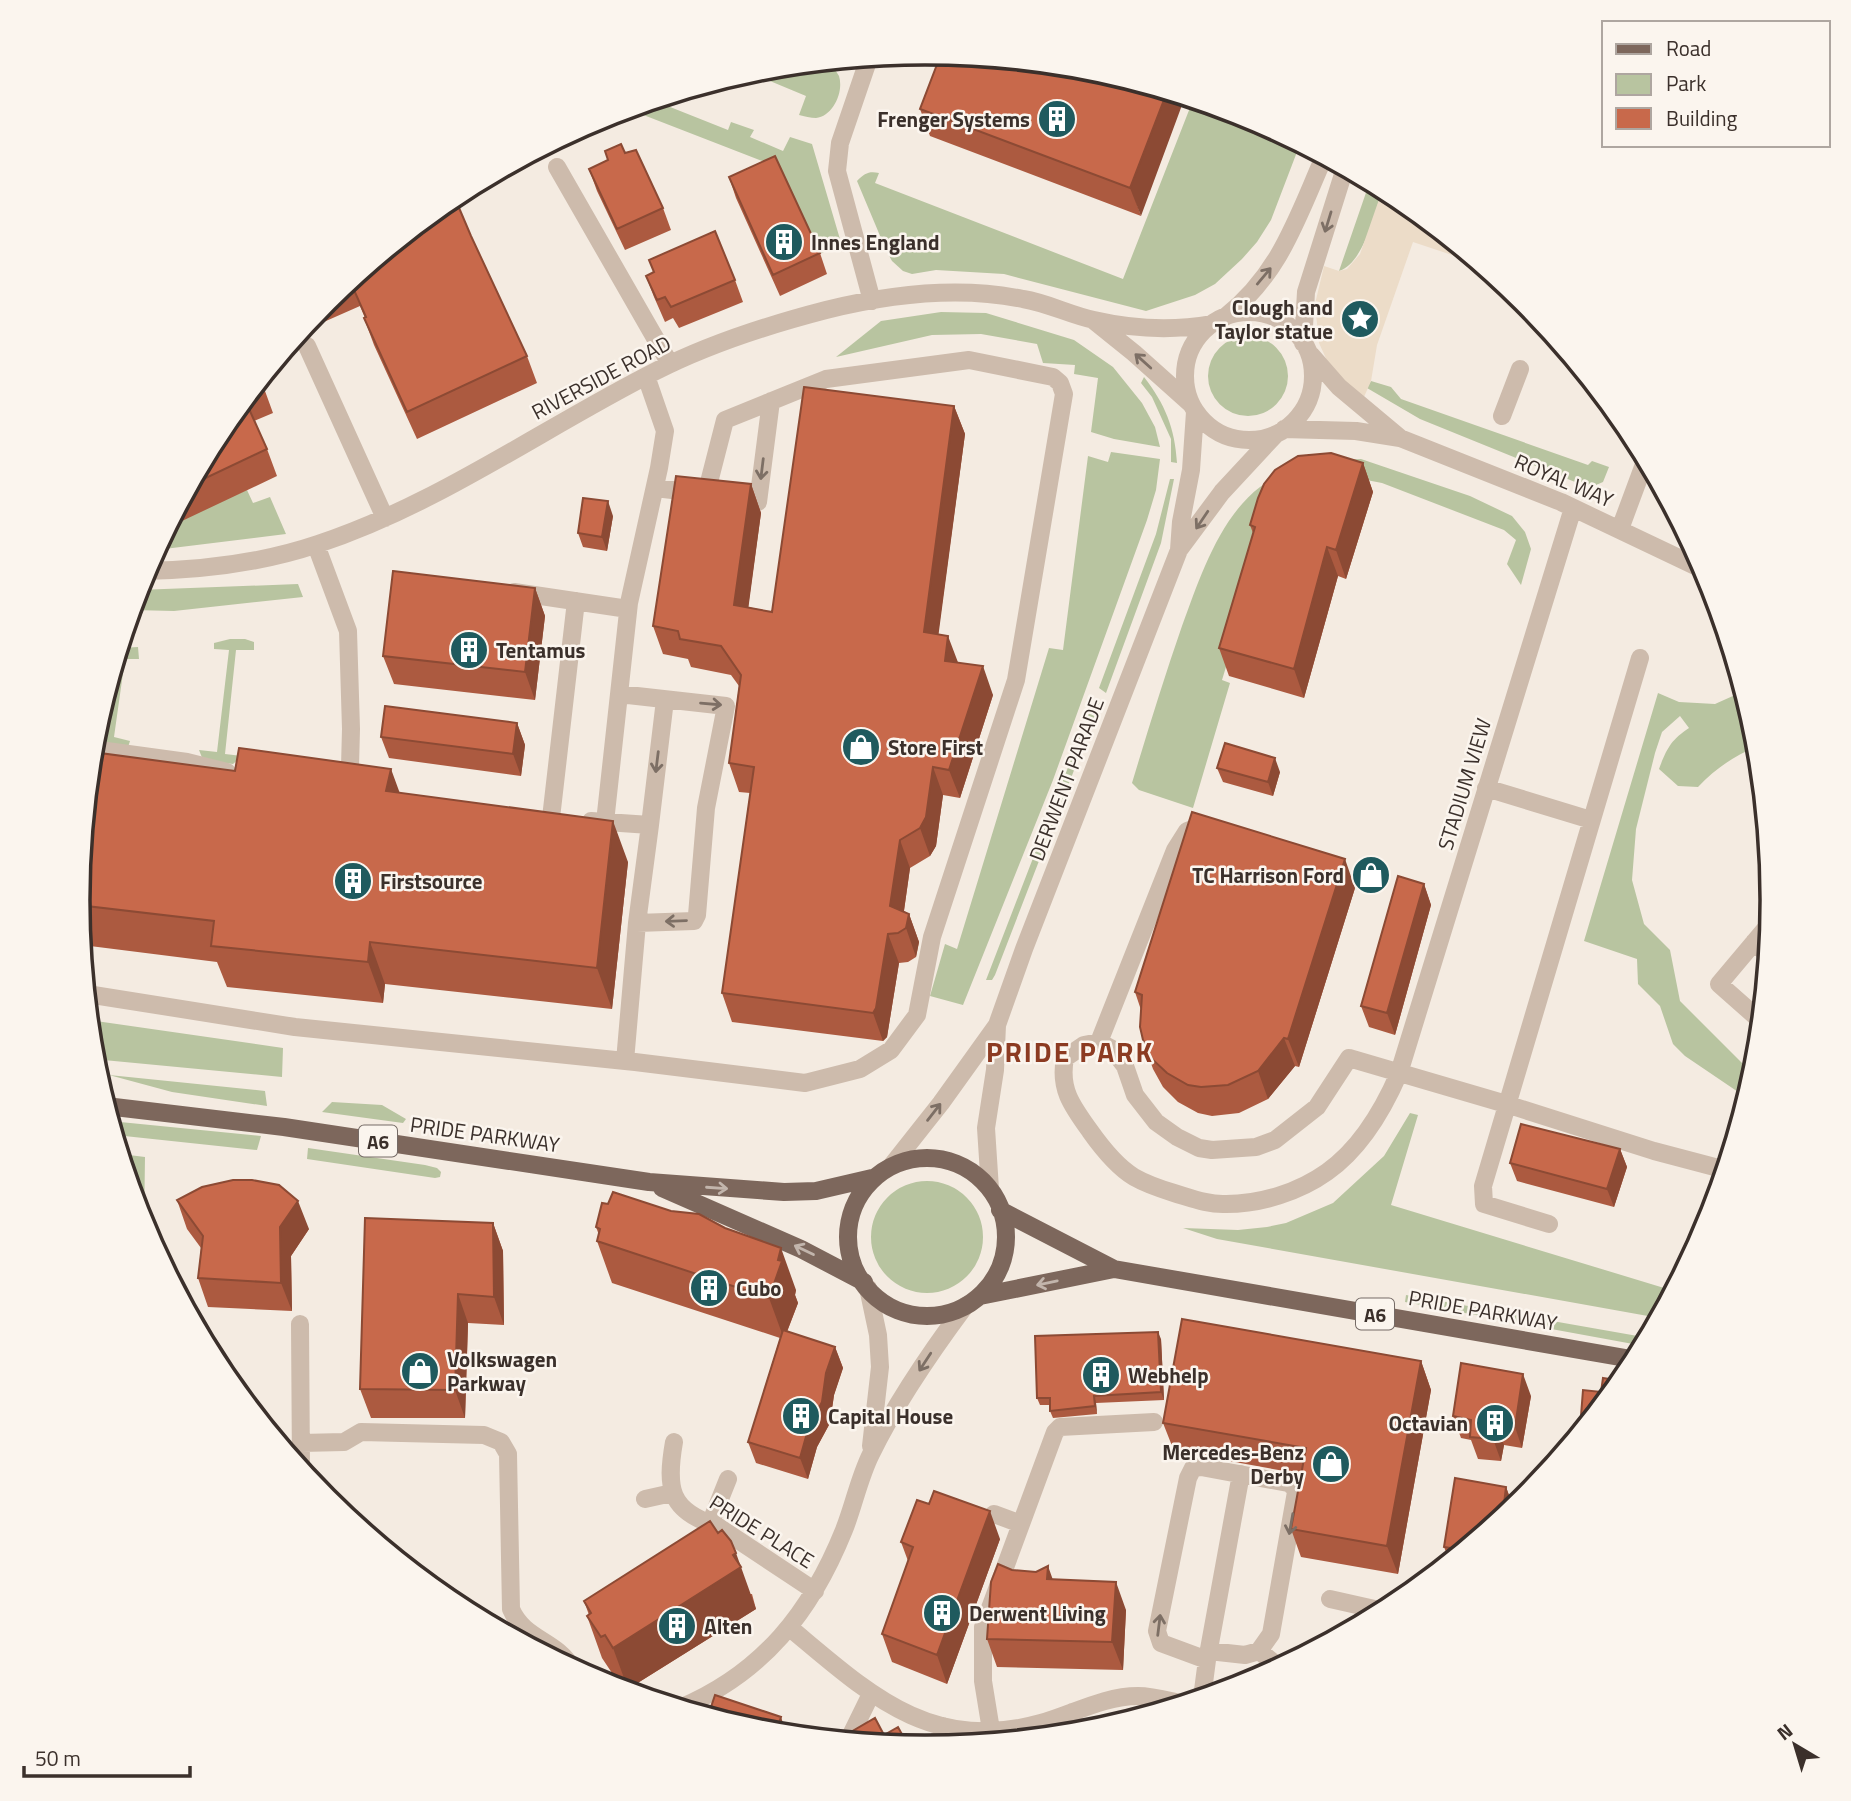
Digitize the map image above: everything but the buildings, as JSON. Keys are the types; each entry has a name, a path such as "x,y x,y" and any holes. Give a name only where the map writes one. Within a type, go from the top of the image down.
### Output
{"main road":[{"name":"PRIDE PARKWAY","path":"116,1108 284,1126 649,1182 784,1192 816,1191 872,1178"},
{"name":"A6","path":"913,1159 944,1160 968,1170 990,1188 1000,1210 1005,1234 1003,1254 996,1272 972,1301 938,1315 910,1314 892,1307 866,1285 849,1250 849,1223 855,1204 872,1178 892,1165 913,1159"},
{"name":"PRIDE PARKWAY","path":"649,1182 801,1249 866,1285"},
{"name":"PRIDE PARKWAY","path":"1000,1210 1114,1269 1624,1358"},
{"name":"PRIDE PARKWAY","path":"972,1301 1114,1269"}],"street":[{"path":"866,67 840,143 837,172 872,301"},
{"path":"1321,165 1281,254 1259,282 1193,344 1186,361 1185,380 1193,408 1215,431 1231,438 1249,440 1280,432 1303,411 1313,377 1305,347 1306,292 1342,177"},
{"path":"557,167 670,365"},
{"name":"RIVERSIDE ROAD","path":"158,570 225,565 316,545 385,518 443,490 646,376 768,327 827,310 926,294 985,293 1043,303 1093,320 1159,329 1182,329 1218,320"},
{"path":"1218,320 1251,312 1269,316 1292,329 1305,347"},
{"name":"RIVERSIDE ROAD","path":"1093,320 1134,353 1193,408"},
{"path":"307,346 385,518"},
{"name":"ROYAL WAY","path":"1305,347 1339,387 1400,438"},
{"path":"96,995 295,1027 625,1061 805,1083 860,1069 891,1050 917,1016 932,937 1016,680 1064,394 1060,383 1053,377 969,360 827,379 725,420 706,494"},
{"path":"1502,416 1520,369"},
{"path":"605,822 628,609 665,431 646,376"},
{"path":"655,488 758,502 771,401"},
{"name":"DERWENT PARADE","path":"1179,550 1182,510 1191,470 1193,408"},
{"name":"ROYAL WAY","path":"1280,432 1356,431 1400,438 1573,508 1690,563"},
{"name":"DERWENT PARADE","path":"892,1165 997,1025 1179,550 1222,492 1280,432"},
{"path":"1620,529 1642,472"},
{"name":"STADIUM VIEW","path":"1099,1042 1084,1045 1065,1058 1062,1075 1065,1090 1094,1137 1115,1162 1134,1177 1196,1200 1224,1205 1261,1201 1293,1190 1327,1172 1348,1153 1385,1104 1399,1073 1573,508"},
{"path":"316,545 348,631 351,729 343,768 373,794"},
{"path":"499,590 628,609"},
{"path":"576,601 558,818 650,825"},
{"path":"1549,1224 1484,1204 1483,1186 1640,658"},
{"path":"619,694 726,706 706,808 697,915 694,921 637,923"},
{"path":"625,1061 637,923 665,699"},
{"path":"104,751 187,762 245,777"},
{"path":"1486,788 1591,820"},
{"path":"1216,827 1204,824 1187,831 1175,850 1099,1042 1112,1049 1125,1066 1135,1095 1156,1122 1177,1137 1199,1148 1212,1150 1256,1147 1275,1140 1317,1107 1349,1058 1717,1168"},
{"path":"1753,1014 1719,984 1760,935"},
{"path":"1754,942 1759,947"},
{"name":"DERWENT PARADE","path":"990,1188 986,1128 995,1070 997,1025"},
{"path":"866,1285 878,1335 880,1367 870,1456"},
{"path":"691,1702 734,1679 764,1656 790,1628 815,1591 845,1527 870,1456 910,1385 972,1301"},
{"path":"300,1324 301,1456"},
{"path":"991,1730 984,1681 982,1627 1007,1579 1021,1524 1055,1432 1060,1427 1154,1422"},
{"path":"301,1443 344,1442 361,1432 484,1435 501,1441 508,1454 511,1609 524,1630 545,1644"},
{"path":"645,1499 672,1493 668,1473 674,1442"},
{"path":"1193,1468 1241,1474 1289,1483 1296,1492 1271,1634 1259,1651 1245,1655 1208,1656 1161,1643 1157,1631 1188,1478 1193,1468"},
{"path":"1203,1688 1241,1474"},
{"path":"710,1524 728,1479"},
{"name":"PRIDE PLACE","path":"672,1493 685,1510 701,1521 710,1524 815,1591"},
{"path":"994,1514 1021,1524"},
{"path":"1330,1599 1369,1608"},
{"path":"790,1628 871,1694 895,1709 943,1726 965,1730 1023,1727 1133,1696 1165,1701"},
{"path":"1259,1651 1271,1661"},
{"path":"852,1732 871,1694"},
{"path":"1072,1712 1074,1722"},
{"path":"940,1735 943,1726"}],"green space":[{"path":"835,70 839,76 840,89 832,108 822,116 814,118 799,115 806,96 770,81"},
{"path":"667,106 728,130 731,122 754,130 750,137 783,151 790,137 812,144 842,246 818,254 780,168 642,115"},
{"path":"1190,108 1245,128 1297,152 1271,220 1242,259 1215,284 1195,295 1146,311 1004,274 936,270 912,274 903,271 892,261 886,250 857,181 867,173 879,173 875,183 1123,279"},
{"path":"1366,191 1379,199 1372,223 1362,248 1348,266 1339,271"},
{"path":"941,312 986,313 1074,340 1113,367 1142,403 1155,427 1160,447 1091,432 1098,378 1074,374 1075,365 1043,363 1037,344 981,334 932,335 836,357 881,321"},
{"path":"1240,336 1256,336 1270,343 1281,354 1288,368 1285,391 1270,409 1256,416 1240,416 1226,409 1215,398 1208,384 1208,368 1215,354 1226,343"},
{"path":"1144,377 1168,417 1177,463 1171,462 1171,439 1152,397 1141,383"},
{"path":"1371,381 1391,387 1401,399 1588,465 1592,461 1609,467 1603,482 1596,485 1580,484 1420,419 1367,388"},
{"path":"1111,452 1160,459 1156,490 1147,520 1053,780 963,1005 930,996 945,944 957,949 1049,648 1063,650 1088,456 1108,462"},
{"path":"1361,459 1470,496 1512,516 1525,532 1531,549 1521,585 1507,564 1516,540 1504,530 1382,483 1346,476 1258,562 1222,680 1230,683 1193,808 1139,790 1132,783 1182,626 1212,551 1233,515 1260,487 1283,474 1321,463"},
{"path":"1170,479 1174,479 1161,543 1106,693 1099,688 1156,534"},
{"path":"247,490 253,503 270,497 286,534 168,549 184,517"},
{"path":"298,584 303,597 174,611 142,610 150,590"},
{"path":"230,639 254,642 254,650 236,650 225,754 242,756 233,764 203,760 199,750 217,752 229,650 214,649 214,643"},
{"path":"129,647 138,647 139,659 126,659"},
{"path":"124,663 114,737 130,741 128,747 105,745"},
{"path":"1658,693 1679,702 1715,704 1735,695 1747,751 1726,763 1698,787 1678,786 1659,769 1670,745 1689,728 1680,716 1662,732 1636,829 1632,880 1644,924 1670,950 1680,1001 1745,1066 1739,1092 1685,1056 1673,1044 1660,1006 1638,984 1637,959 1584,941"},
{"path":"1094,700 1100,703 995,975 992,980 986,980"},
{"path":"99,1021 283,1048 282,1077 105,1060"},
{"path":"109,1075 265,1091 267,1106 172,1092"},
{"path":"332,1102 382,1105 406,1119 403,1123 322,1112"},
{"path":"1410,1113 1418,1115 1391,1205 1665,1288 1650,1316 1217,1239 1183,1228 1238,1230 1286,1223 1333,1203 1384,1156"},
{"path":"120,1122 261,1136 257,1150 124,1136"},
{"path":"308,1148 425,1165 437,1168 441,1172 440,1177 307,1159"},
{"path":"130,1155 145,1157 144,1197"},
{"path":"927,1181 948,1186 966,1198 978,1216 983,1237 978,1258 966,1276 948,1288 927,1293 906,1288 888,1276 876,1258 871,1237 876,1216 888,1198 906,1186"},
{"path":"1406,1295 1638,1336 1633,1344 1405,1302"}],"shaded area":[{"path":"1379,199 1459,257 1413,242 1377,345 1371,381 1364,397 1360,398 1329,365 1319,343 1315,304 1324,266 1339,271 1347,269 1360,254"}],"place":[{"name":"Frenger Systems","path":"1057,119"},
{"name":"Innes England","path":"784,242"},
{"name":"Clough and Taylor statue","path":"1360,319"},
{"name":"Tentamus","path":"469,650"},
{"name":"Store First","path":"861,747"},
{"name":"TC Harrison Ford","path":"1371,875"},
{"name":"Firstsource","path":"353,881"},
{"name":"Cubo","path":"709,1288"},
{"name":"Volkswagen Parkway","path":"420,1371"},
{"name":"Webhelp","path":"1101,1375"},
{"name":"Capital House","path":"801,1416"},
{"name":"Octavian","path":"1495,1423"},
{"name":"Mercedes-Benz Derby","path":"1331,1464"},
{"name":"Derwent Living","path":"942,1613"},
{"name":"Alten","path":"677,1626"}],"district":[{"name":"PRIDE PARK","path":"1070,1051"}]}
